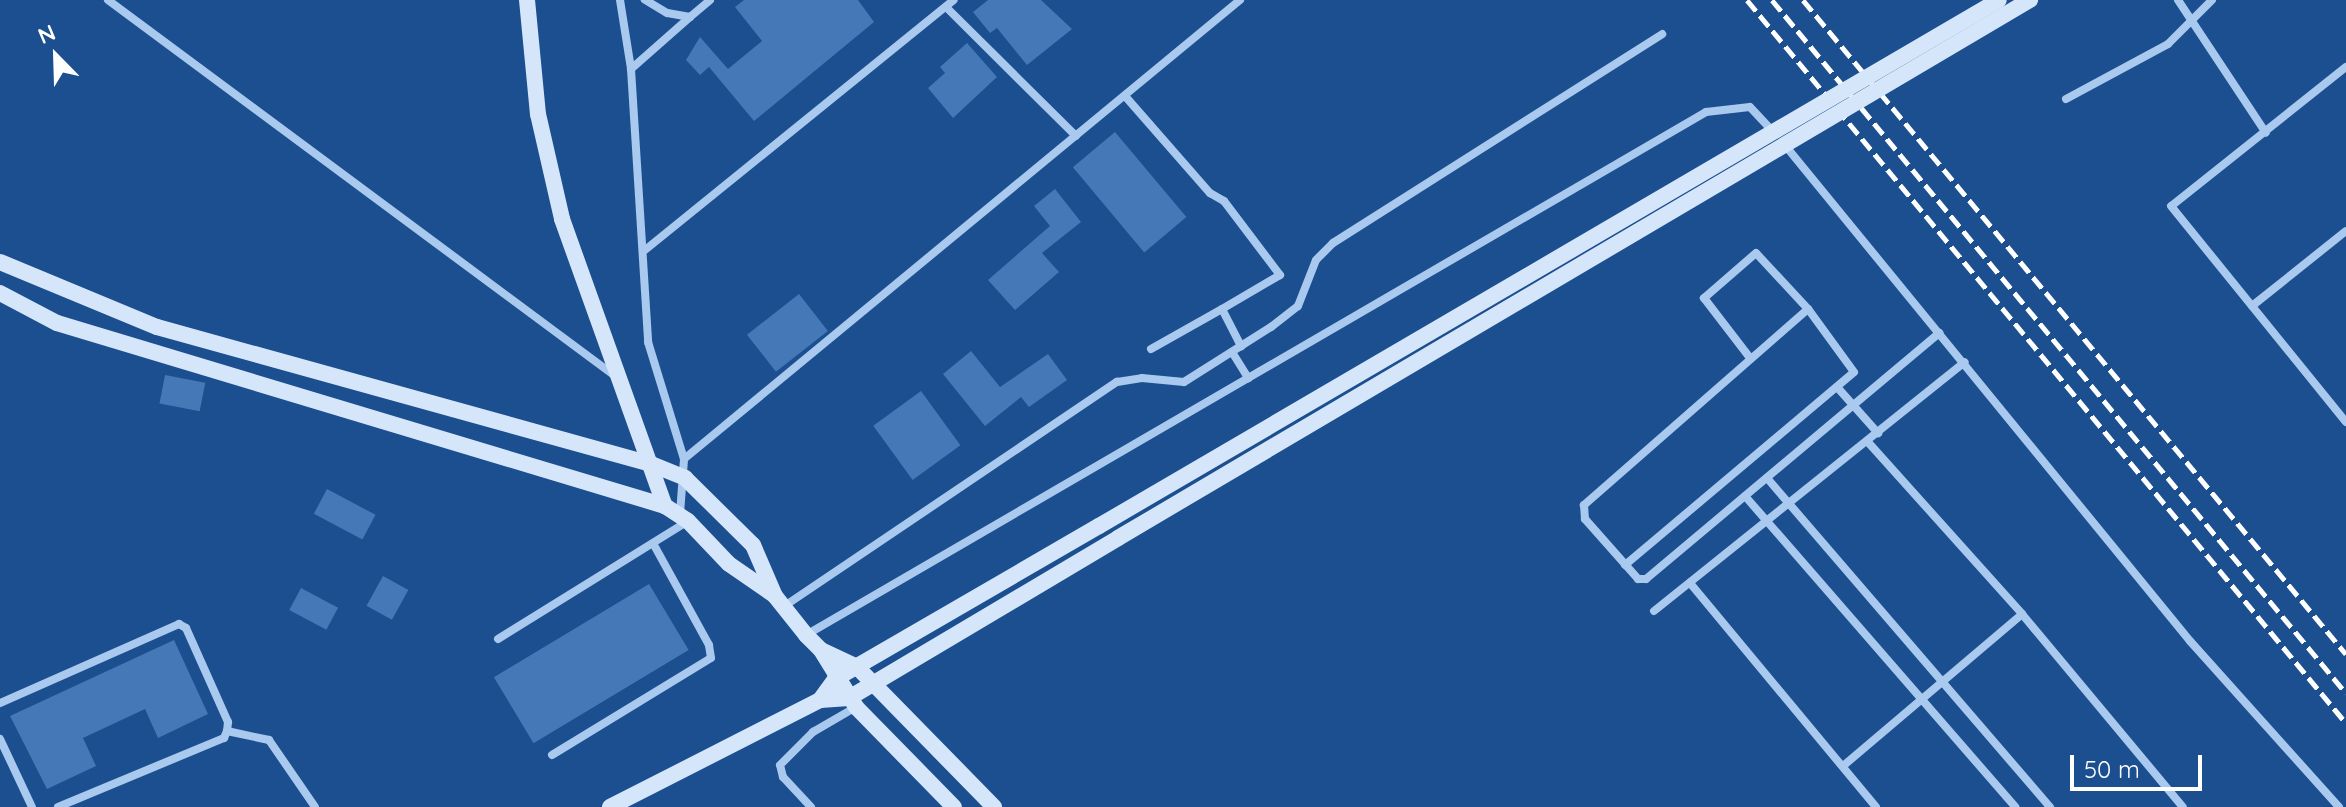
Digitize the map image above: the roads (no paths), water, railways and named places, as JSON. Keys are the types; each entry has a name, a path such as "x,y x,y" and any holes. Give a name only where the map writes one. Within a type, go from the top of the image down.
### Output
{"street":[{"path":"108,0 622,381"},
{"path":"527,0 538,114 562,219 665,506"},
{"path":"498,639 653,543 684,518 684,459 648,342 645,250 631,69 620,0"},
{"path":"645,0 667,13 690,17"},
{"path":"631,69 710,0"},
{"path":"645,250 954,0"},
{"path":"684,459 1240,0"},
{"path":"610,807 629,802 820,700 835,679 1999,0"},
{"path":"811,807 780,772 813,732 834,718 873,683 2030,0"},
{"path":"2178,0 2266,133"},
{"path":"2066,99 2168,44 2212,0"},
{"path":"946,7 1076,136"},
{"path":"779,601 1117,382 1142,378 1184,382 1232,352 1298,306 1316,260 1333,243 1662,34"},
{"path":"2346,67 2171,206 2346,422"},
{"path":"1125,96 1210,193 1224,201 1280,275 1151,349"},
{"path":"806,635 1590,176 1706,112 1733,105 1750,107 1812,176 2190,641 2339,807"},
{"path":"2252,306 2346,231"},
{"path":"1625,565 1854,372 1854,365 1761,255 1749,256 1704,298 1750,358"},
{"path":"0,262 157,327 651,464 685,478 753,545 779,601 821,650 835,679 852,702 954,807"},
{"path":"0,293 57,323 665,506 684,518 729,564 779,601"},
{"path":"1222,309 1241,346"},
{"path":"1808,309 1584,505 1585,519 1638,579 1646,579 1939,333"},
{"path":"1232,352 1248,378"},
{"path":"1654,611 1965,362"},
{"path":"1837,387 1878,433"},
{"path":"1867,441 2022,614 2183,807"},
{"path":"1767,478 2050,807"},
{"path":"1745,496 2015,807"},
{"path":"552,755 711,658 709,645 653,543"},
{"path":"1690,583 1876,807"},
{"path":"1843,766 2022,614"},
{"path":"0,703 179,624 186,628 228,722 224,738 58,807"},
{"path":"821,650 857,667 994,807"},
{"path":"820,700 852,702"},
{"path":"227,731 269,740 315,807"},
{"path":"0,739 32,807"}],"railway":[{"path":"1747,0 2346,723"},
{"path":"1772,0 2346,693"},
{"path":"1803,0 2346,654"}]}
